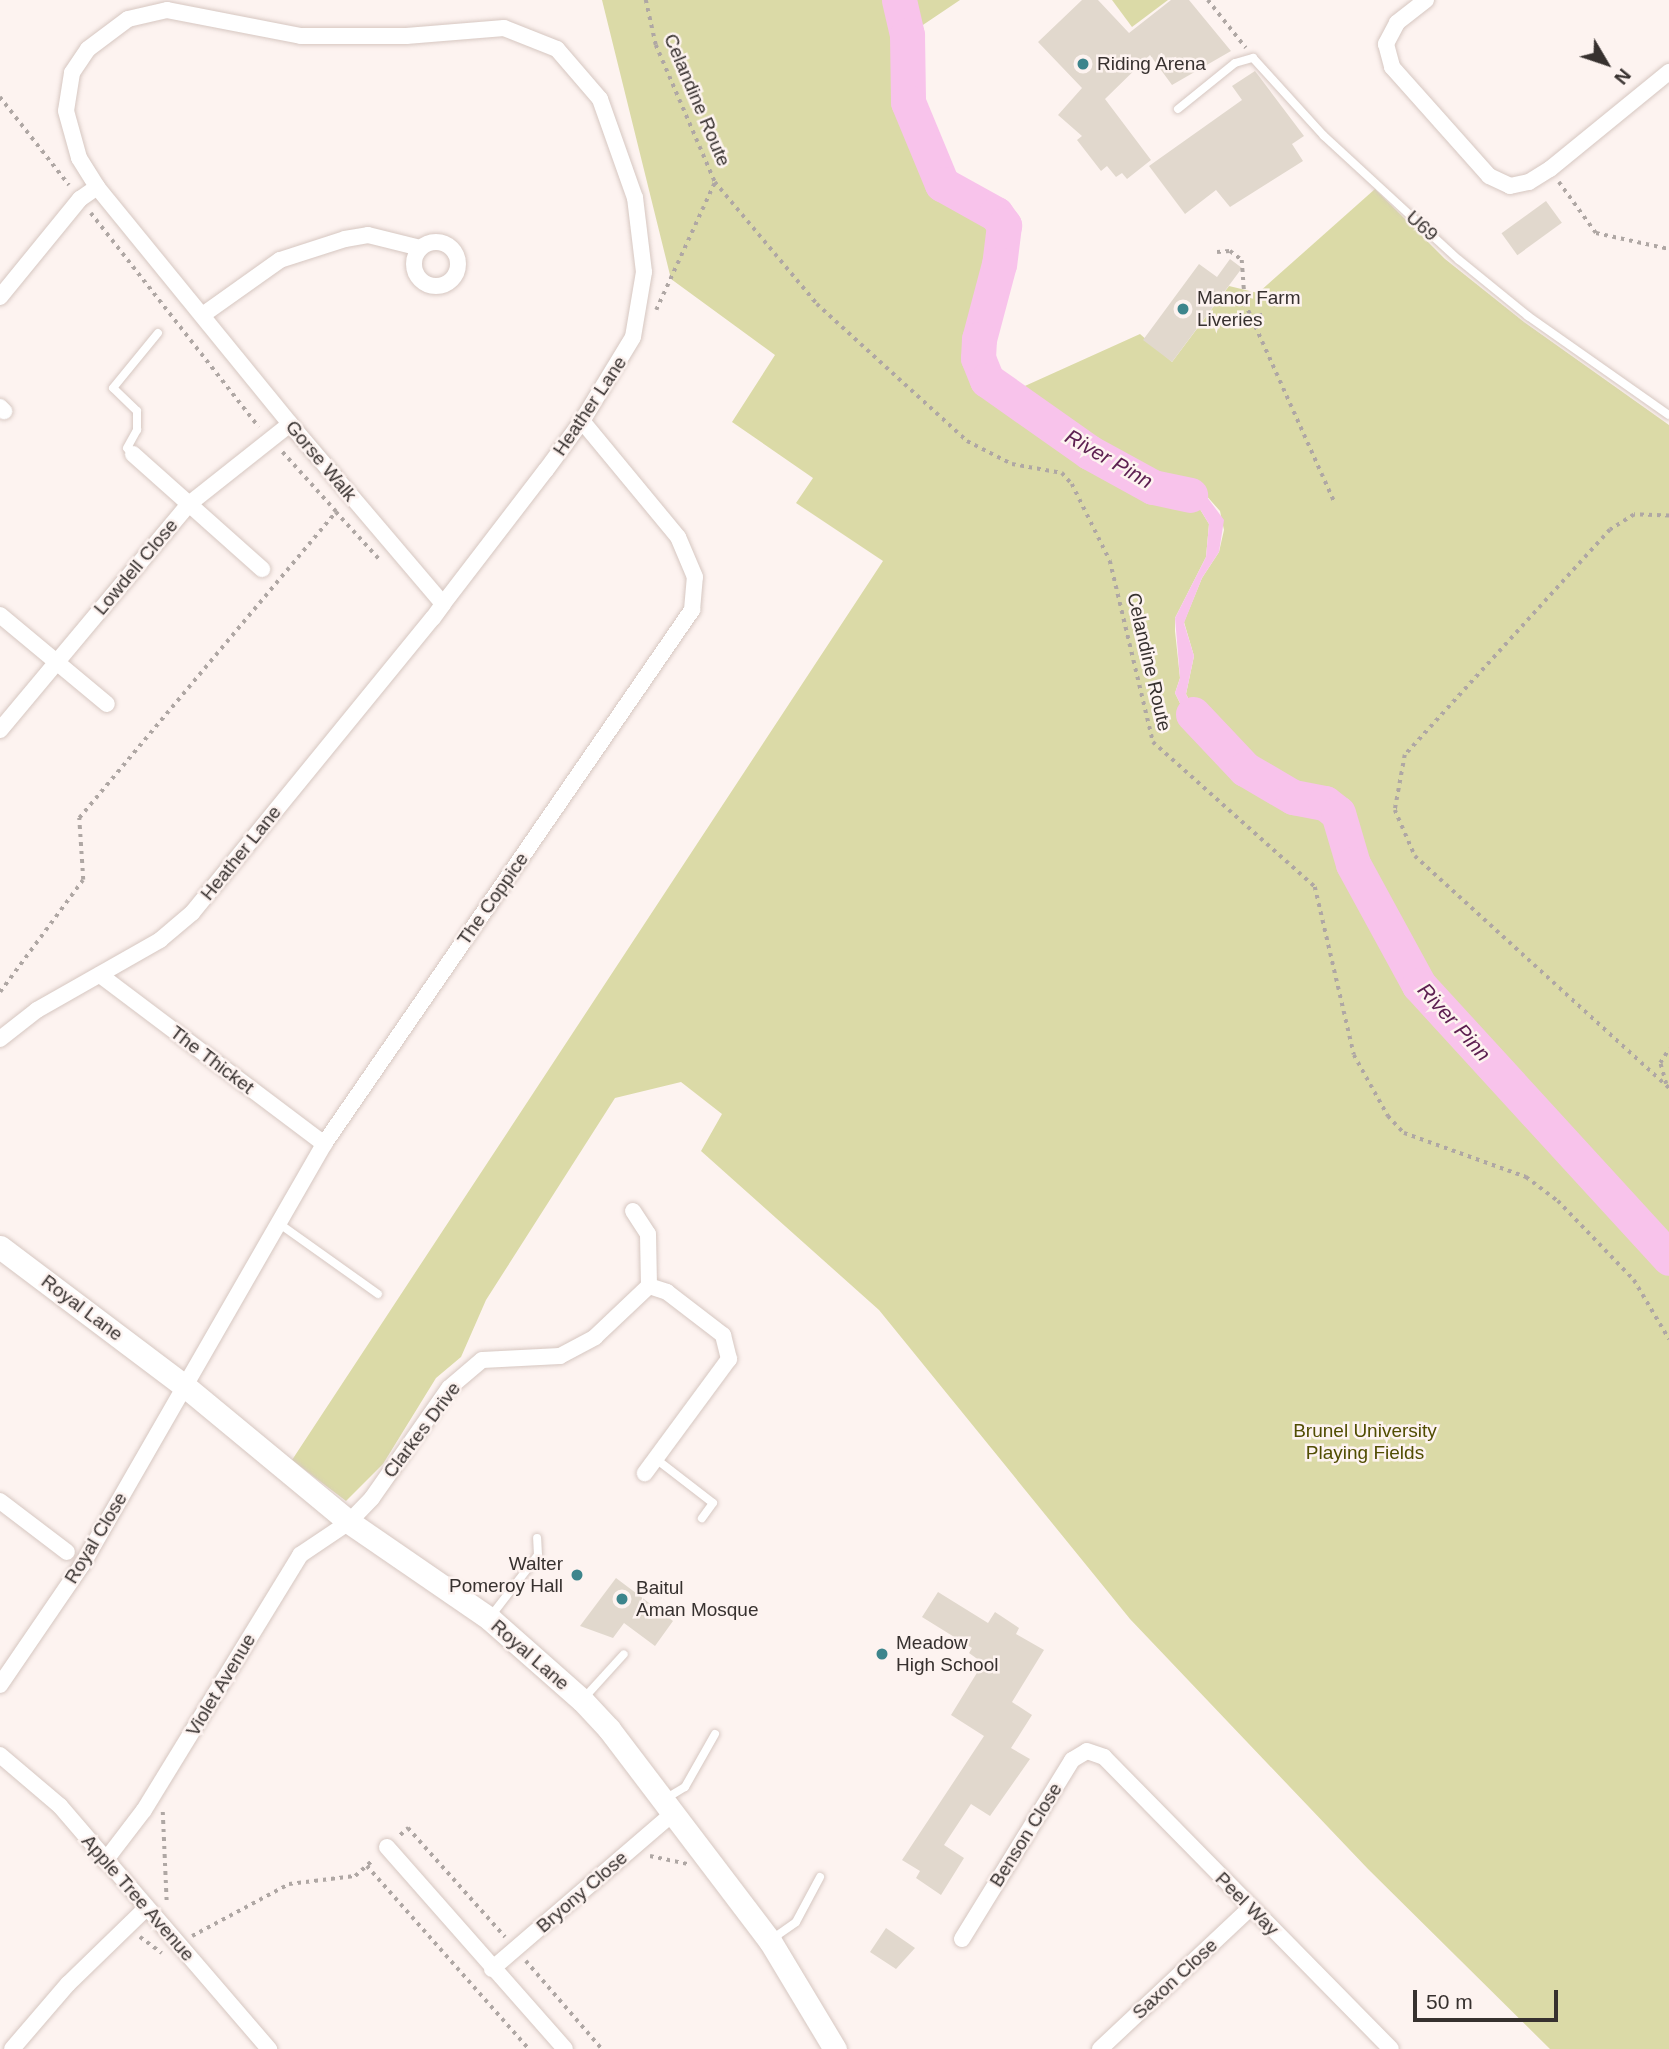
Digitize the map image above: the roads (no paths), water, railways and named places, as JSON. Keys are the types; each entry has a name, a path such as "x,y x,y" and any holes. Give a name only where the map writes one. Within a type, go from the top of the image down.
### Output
{"street":[{"path":"1426,0 1397,23 1386,44 1392,68 1489,176 1510,186 1529,182 1550,169 1669,72"},
{"name":"Heather Lane","path":"0,1039 37,1010 160,940 192,913 443,604 582,422 633,337 644,272 635,198 600,99 578,68 557,49 504,28 406,36 301,36 167,5 128,19 88,49 72,73 68,122"},
{"name":"Gorse Walk","path":"68,122 79,158 97,187 204,314 290,424 443,604"},
{"path":"0,297 80,199 97,187"},
{"path":"204,314 280,260 345,239 368,235 420,248"},
{"name":"The Coppice","path":"186,1387 277,1222 324,1144 692,610 695,577 678,537 582,422"},
{"name":"Lowdell Close","path":"0,730 188,504 290,424"},
{"path":"134,454 262,569"},
{"path":"0,615 107,704"},
{"name":"The Thicket","path":"100,975 324,1144"},
{"path":"633,1211 648,1234 649,1286 667,1292 723,1335 729,1359 645,1473"},
{"name":"Royal Lane","path":"0,1247 186,1387 349,1522 490,1619 582,1700 770,1941 835,2049"},
{"name":"Clarkes Drive","path":"349,1522 372,1498 449,1388 482,1360 560,1356 595,1337 649,1286"},
{"name":"Royal Close","path":"0,1685 82,1564 186,1387"},
{"path":"0,1501 68,1552"},
{"name":"Violet Avenue","path":"105,1861 144,1810 300,1555 349,1522"},
{"name":"Benson Close","path":"962,1939 1072,1760 1087,1751 1104,1757"},
{"name":"Apple Tree Avenue","path":"0,1755 60,1806 145,1909 269,2049"},
{"name":"Peel Way","path":"1104,1757 1391,2049"},
{"name":"Bryony Close","path":"492,1969 628,1852 667,1807"},
{"path":"387,1847 565,2049"},
{"name":"Saxon Close","path":"1100,2049 1250,1908"},
{"path":"12,2049 68,1984 145,1909"}],"lane":[{"name":"U69","path":"1178,109 1235,63 1253,58 1324,136 1459,260 1528,316 1669,415"},
{"path":"134,454 127,447 137,430 137,411 113,388 158,333"},
{"path":"277,1222 378,1294"},
{"path":"656,1459 713,1503 702,1518"},
{"path":"490,1619 538,1555 537,1538"},
{"path":"582,1700 624,1654"},
{"path":"667,1807 685,1787 715,1734"},
{"path":"770,1941 796,1922 820,1877"}],"waterway":[{"name":"River Pinn","path":"899,0 907,35 908,102 942,184 996,214 1004,225 999,264 979,339 978,358 987,380 1089,452 1153,487 1190,495"},
{"name":"River Pinn","path":"1193,714 1245,769 1293,797 1325,803 1338,813 1353,864 1419,985 1669,1258"}],"place":[{"name":"Riding Arena","path":"1083,64"},
{"name":"Manor Farm Liveries","path":"1183,309"},
{"name":"Walter Pomeroy Hall","path":"577,1575"},
{"name":"Baitul Aman Mosque","path":"622,1599"},
{"name":"Meadow High School","path":"882,1654"}],"park label":[{"name":"Brunel University Playing Fields","path":"1365,1442"}]}
